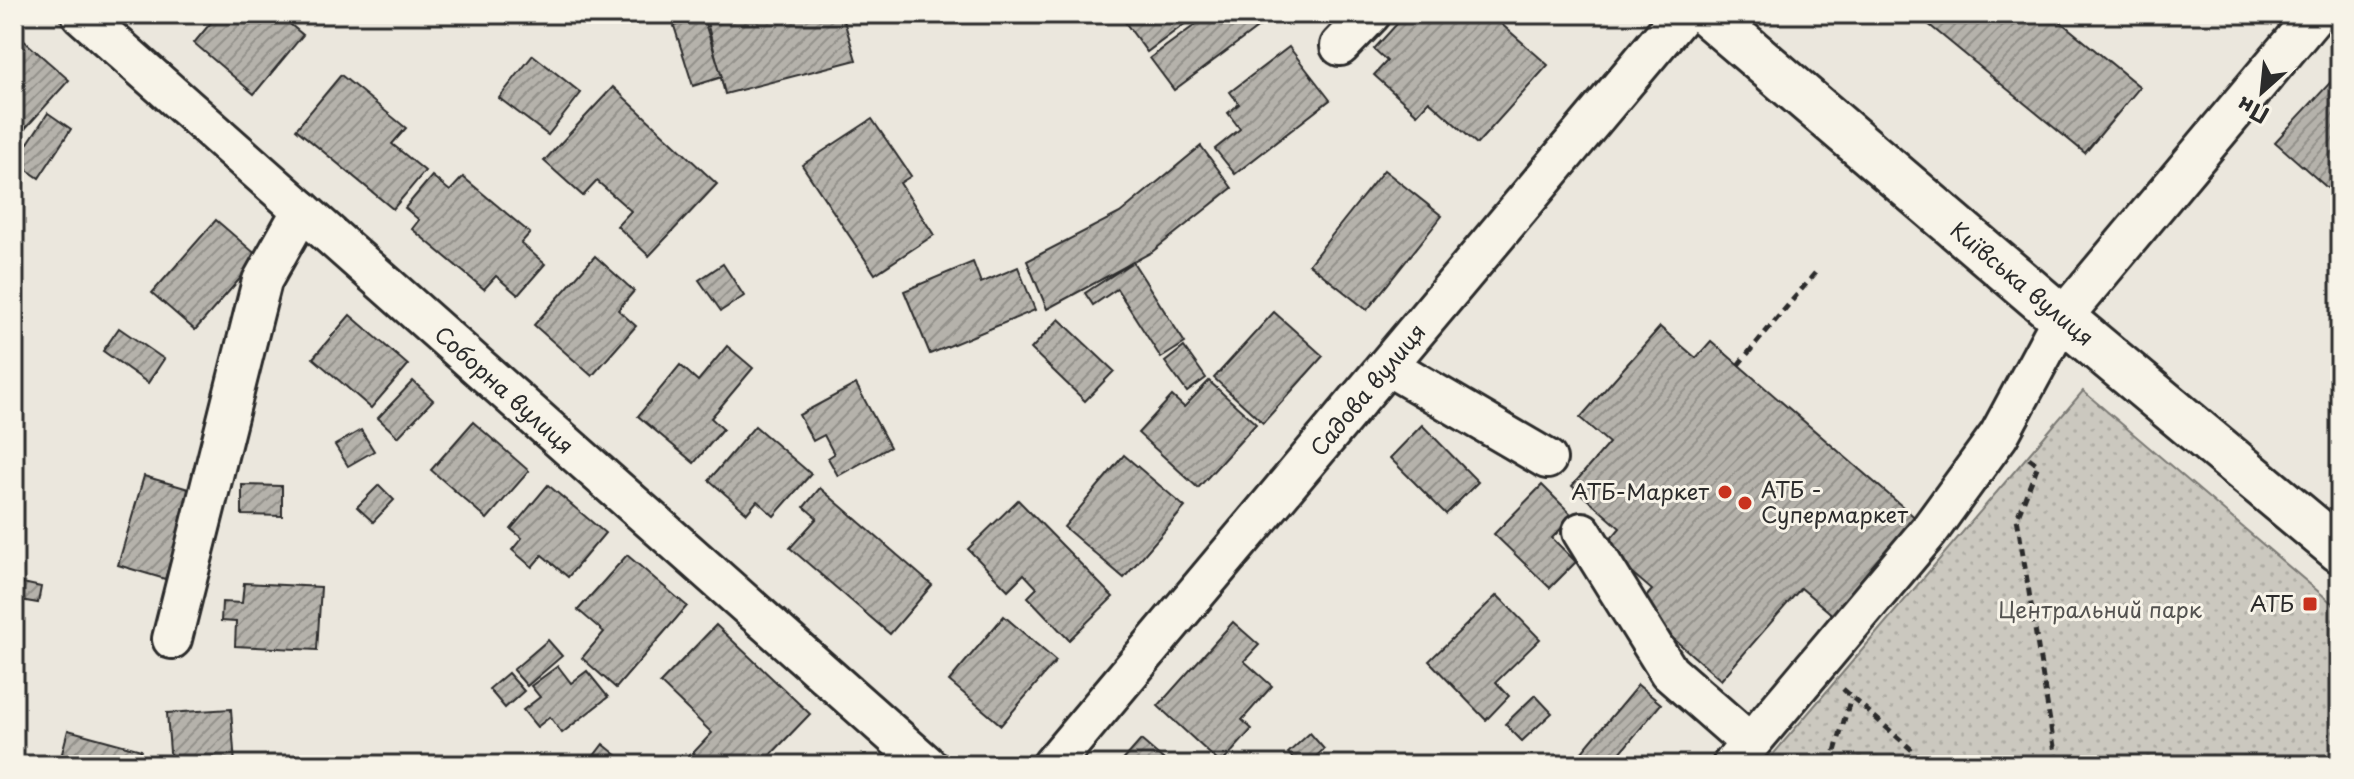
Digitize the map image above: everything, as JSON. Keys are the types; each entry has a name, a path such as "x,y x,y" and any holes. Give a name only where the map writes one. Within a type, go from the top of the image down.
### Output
{"main road":[{"name":"Київська вулиця","path":"1707,14 2062,318 2340,550"}],"street":[{"name":"Соборна вулиця","path":"81,14 927,765"},
{"path":"1340,46 1371,14"},
{"name":"Садова вулиця","path":"1052,765 1682,14"},
{"path":"1582,532 1669,672 1741,754 1929,531 1999,435 2062,318 2316,14"},
{"path":"172,639 262,281 302,210"},
{"path":"1388,366 1547,459"}],"path":[{"path":"1738,365 1816,272"},
{"path":"2038,465 2017,518 2057,765"},
{"path":"1815,666 1929,765"},
{"path":"1831,765 1851,696"}],"green space":[{"name":"Центральний парк","path":"2083,391 2340,610 2340,765 1764,765"}],"building":[{"path":"218,14 278,14 303,35 254,94 194,43"},
{"path":"718,14 842,14 856,60 725,94 706,18"},
{"path":"1119,14 1198,14 1147,52"},
{"path":"1210,14 1276,14 1174,90 1150,58"},
{"path":"1406,14 1490,14 1548,65 1477,144 1429,101 1417,114 1374,75 1387,61 1374,49"},
{"path":"1916,14 2051,14 2140,87 2085,153"},
{"path":"703,17 722,77 693,86 674,26"},
{"path":"14,32 69,80 24,130 14,122"},
{"path":"1289,47 1330,100 1235,174 1215,149 1240,129 1228,113 1239,104 1230,92"},
{"path":"533,55 581,93 548,135 499,98"},
{"path":"2340,72 2340,199 2275,142"},
{"path":"341,75 406,128 392,144 425,171 393,209 296,129"},
{"path":"613,87 717,184 649,256 617,226 631,211 597,181 583,196 544,161"},
{"path":"48,113 71,129 39,178 14,161 14,137 28,143"},
{"path":"872,119 911,176 900,183 934,235 875,274 802,165"},
{"path":"1201,146 1232,188 1152,252 1047,309 1027,261 1120,213"},
{"path":"1384,170 1442,216 1367,310 1309,264"},
{"path":"432,176 450,191 463,177 530,233 521,243 545,264 518,295 496,276 484,289 412,229 419,220 405,208"},
{"path":"216,220 259,257 195,330 152,293"},
{"path":"595,256 634,291 618,310 636,326 592,376 534,325"},
{"path":"973,262 981,283 1018,267 1035,310 930,354 904,291"},
{"path":"1133,262 1185,343 1161,358 1117,289 1093,305 1085,293"},
{"path":"723,264 744,296 721,311 699,280"},
{"path":"1274,312 1323,356 1263,423 1214,378"},
{"path":"350,315 408,365 371,408 313,358"},
{"path":"1059,319 1114,371 1085,401 1031,349"},
{"name":"АТБ - Супермаркет","path":"1660,327 1696,358 1711,341 1918,520 1834,616 1801,588 1721,680 1637,607 1652,590 1603,548 1620,528 1572,486 1609,443 1580,418"},
{"path":"119,328 164,359 148,383 103,351"},
{"path":"727,346 753,368 711,418 723,429 694,463 638,416 680,365 698,381"},
{"path":"1184,347 1206,378 1187,392 1165,362"},
{"path":"413,381 433,400 398,437 378,418"},
{"path":"1209,381 1256,424 1198,488 1138,433 1172,396 1184,407"},
{"path":"856,384 890,447 838,476 828,458 834,454 824,435 813,441 799,415"},
{"path":"473,422 529,471 487,519 431,470"},
{"path":"1422,425 1478,482 1446,514 1390,458"},
{"path":"755,426 811,474 774,516 757,501 747,513 709,480"},
{"path":"361,430 374,451 348,466 335,445"},
{"path":"1124,455 1185,507 1124,578 1064,527"},
{"path":"144,476 192,490 165,579 118,565"},
{"path":"242,485 282,486 282,516 242,515"},
{"path":"379,485 394,500 373,522 357,507"},
{"path":"548,485 605,533 568,577 542,555 532,567 512,550 522,538 511,529"},
{"path":"1542,485 1573,516 1552,538 1576,562 1550,588 1494,534"},
{"path":"820,488 932,585 890,634 790,548 817,518 804,507"},
{"path":"1018,500 1113,597 1069,640 1028,597 1037,588 1024,574 1008,590 968,549"},
{"path":"627,555 687,606 616,688 582,658 604,632 578,610"},
{"path":"14,581 41,587 38,603 14,599"},
{"path":"244,583 321,587 317,650 235,646 236,622 221,621 222,602 242,603"},
{"path":"1497,595 1540,639 1496,682 1509,696 1486,720 1429,661"},
{"path":"1004,616 1056,661 1001,725 949,681"},
{"path":"1233,622 1259,645 1244,661 1272,686 1242,720 1252,729 1221,764 1158,706"},
{"path":"716,625 810,714 761,765 706,765 693,753 712,733 660,683"},
{"path":"548,640 562,656 527,686 513,670"},
{"path":"558,666 571,683 587,671 608,697 562,733 550,717 537,727 523,710 540,697 531,686"},
{"path":"508,673 524,691 505,708 489,689"},
{"path":"1638,685 1661,704 1610,765 1571,765"},
{"path":"1535,695 1552,713 1522,741 1505,724"},
{"path":"231,709 235,765 171,765 167,713"},
{"path":"68,730 141,750 137,765 59,765"},
{"path":"1310,733 1324,749 1307,765 1299,765 1288,753"},
{"path":"1141,740 1170,765 1119,765"},
{"path":"603,744 629,765 587,765"}],"place":[{"name":"АТБ-Маркет","path":"1725,492"},
{"name":"АТБ - Супермаркет","path":"1745,503"},
{"name":"АТБ","path":"2310,604"}]}
